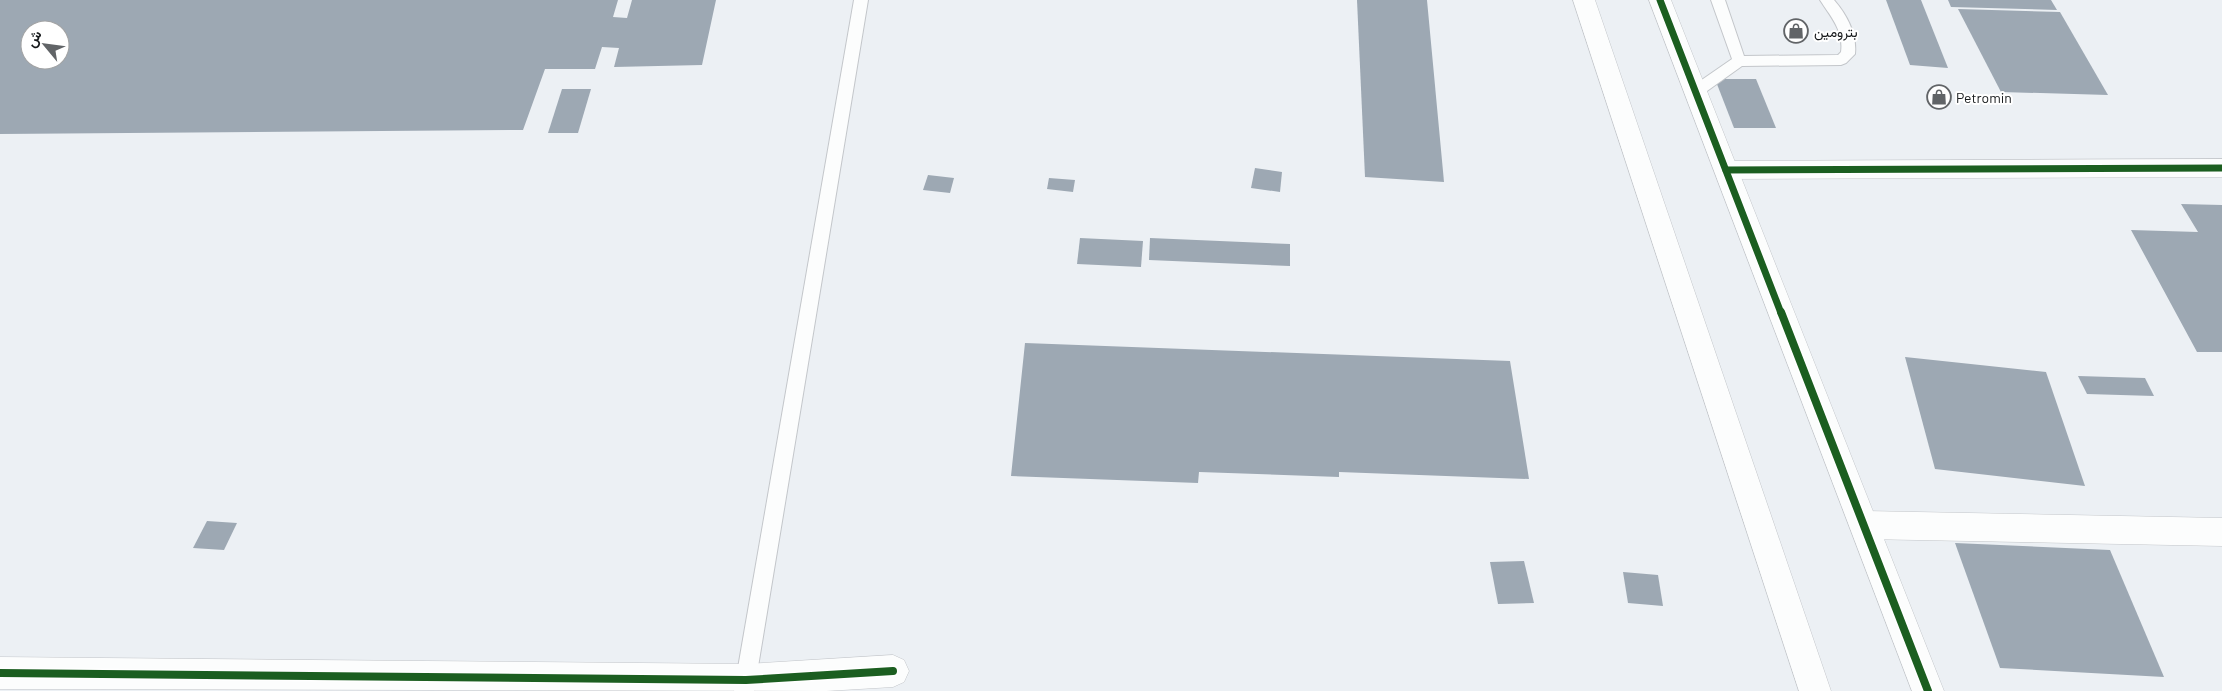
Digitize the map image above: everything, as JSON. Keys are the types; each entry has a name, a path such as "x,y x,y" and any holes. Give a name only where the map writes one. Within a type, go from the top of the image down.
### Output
{"street":[{"path":"1584,0 1815,691"},
{"path":"1660,0 1928,691"},
{"path":"1726,170 2222,168"},
{"path":"1865,526 2222,532"},
{"path":"0,673 210,683 745,686 893,671"}],"lane":[{"path":"745,686 860,0"},
{"path":"1718,0 1739,60"},
{"path":"1696,92 1739,60 1840,60 1848,54 1850,44 1835,8 1827,0"}],"building":[{"path":"0,0 618,0 613,17 627,18 632,0 716,0 702,65 614,67 619,48 602,47 595,69 545,69 523,130 0,134"},
{"path":"1357,0 1427,0 1444,182 1365,177"},
{"path":"1886,0 1921,0 1948,68 1910,65"},
{"path":"1948,0 2051,0 2057,10 1951,7"},
{"path":"1958,9 2060,12 2108,95 2001,92"},
{"path":"1715,79 1756,79 1776,128 1734,128"},
{"path":"562,89 591,89 578,133 548,133"},
{"path":"1255,168 1282,172 1280,192 1251,188"},
{"path":"928,175 954,178 950,193 923,190"},
{"path":"1049,178 1075,180 1073,192 1047,189"},
{"path":"2181,204 2222,205 2222,352 2197,352 2131,230 2198,232"},
{"path":"1080,238 1143,241 1141,267 1077,264"},
{"path":"1150,238 1290,244 1290,266 1149,260"},
{"path":"1025,343 1510,361 1529,479 1339,472 1339,477 1199,472 1198,483 1011,476"},
{"path":"1905,357 2046,372 2085,486 1935,469"},
{"path":"2078,376 2145,378 2154,396 2087,394"},
{"path":"207,521 237,523 224,550 193,548"},
{"path":"1955,543 2110,550 2164,677 2000,668"},
{"path":"1524,561 1534,603 1498,604 1490,562"},
{"path":"1623,572 1658,575 1663,606 1628,603"}],"cycle path":[{"path":"1660,0 1928,691"},
{"path":"1726,170 2222,168"},
{"path":"0,673 746,680 893,671"}],"place":[{"name":"بترومين","path":"1796,31"},
{"name":"Petromin","path":"1939,97"}]}
